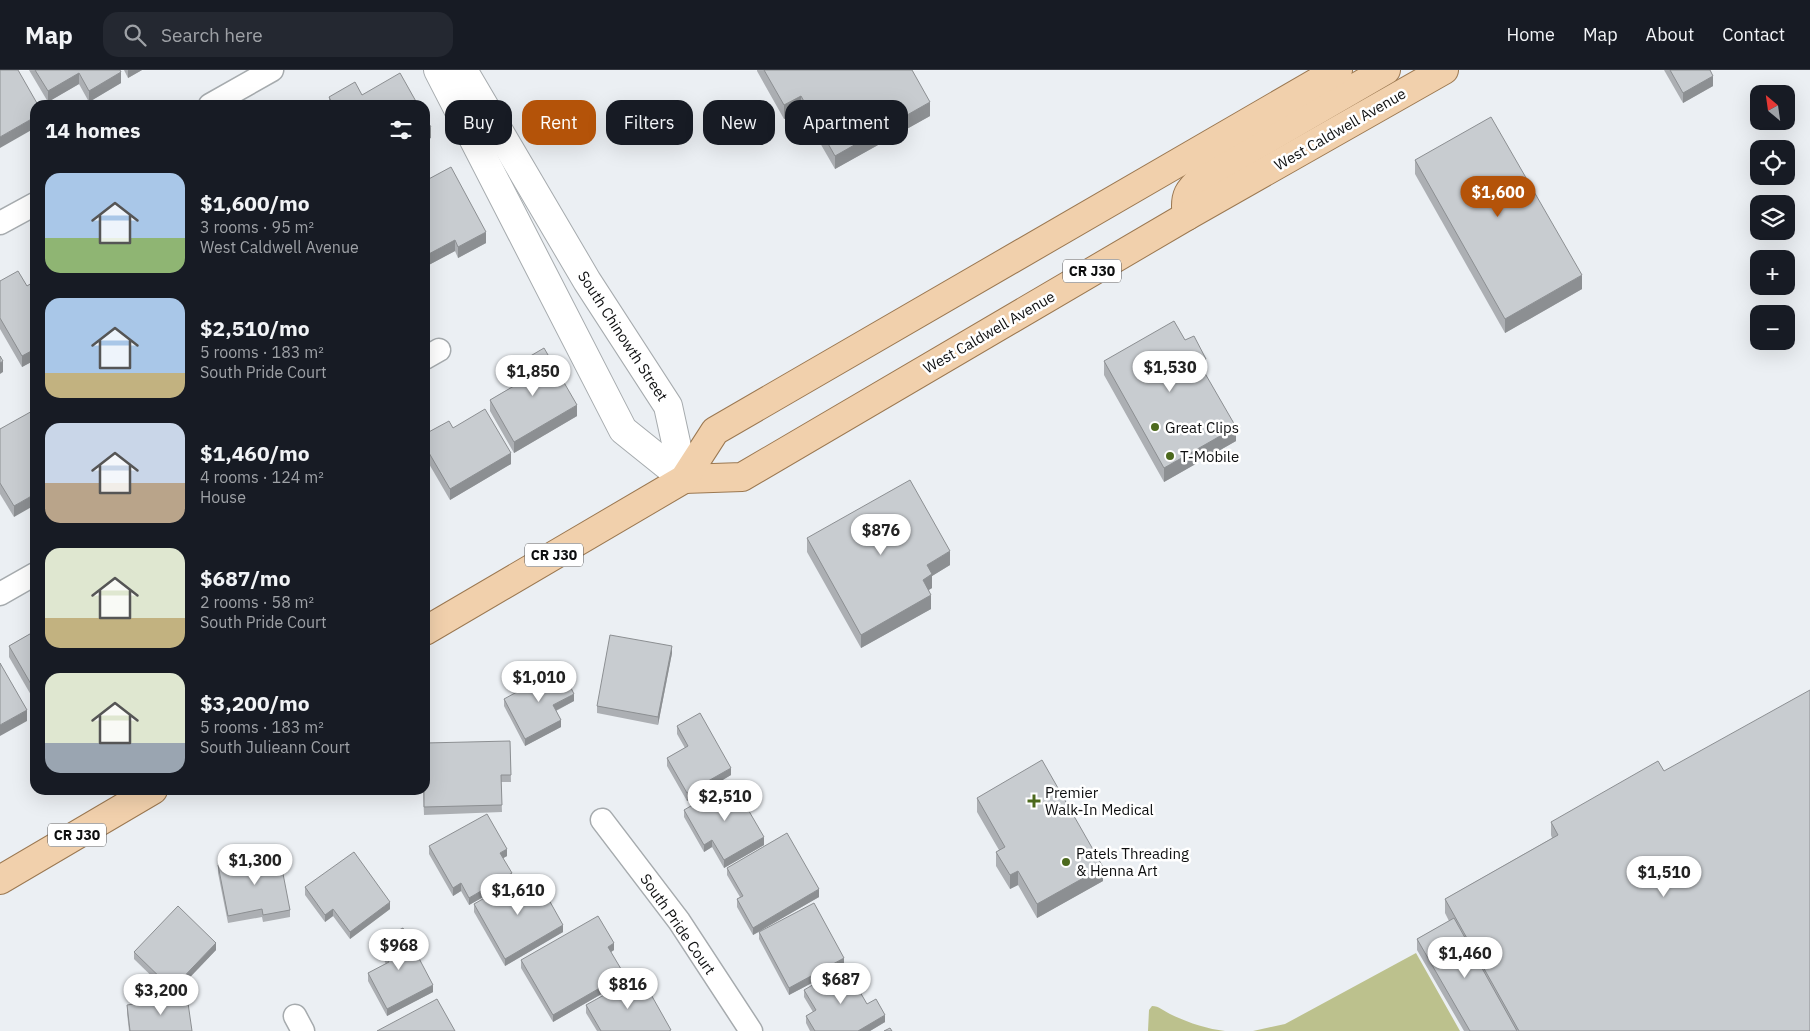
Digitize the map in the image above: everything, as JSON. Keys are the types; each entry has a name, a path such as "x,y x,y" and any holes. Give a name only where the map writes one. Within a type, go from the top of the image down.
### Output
{"main road":[{"name":"West Caldwell Avenue","path":"430,627 684,479 715,431 1338,70"},
{"path":"1187,216 1184,202 1188,193 1205,175 1386,70"},
{"name":"West Caldwell Avenue","path":"684,479 742,477 1187,216 1444,70"},
{"name":"CR J30","path":"0,880 144,795"}],"street":[{"path":"219,100 272,70"},
{"path":"438,70 623,430 684,479"},
{"name":"South Chinowth Street","path":"463,70 587,281 668,406 684,479"},
{"path":"0,224 30,207"},
{"path":"3,586 30,576"},
{"name":"South Pride Court","path":"602,820 679,921 751,1031"}],"green space":[{"path":"1416,953 1460,1031 1253,1031 1285,1024"},
{"path":"1152,1006 1190,1022 1211,1029 1225,1031 1148,1031 1149,1010"}],"building":[{"path":"0,70 18,70 35,100 30,100 30,120 0,137"},
{"path":"35,70 120,70 121,72 89,91 79,73 48,91"},
{"path":"764,70 912,70 930,102 908,115 908,100 803,100 801,96 793,100 785,100 784,105"},
{"path":"1670,70 1710,70 1713,76 1683,93"},
{"path":"400,73 415,100 330,100 329,97 355,82 362,95"},
{"path":"1491,117 1582,275 1505,319 1415,160"},
{"path":"829,145 854,145 835,156"},
{"path":"451,167 486,232 458,247 455,240 430,253 430,178"},
{"path":"18,271 27,286 30,284 30,352 22,356 0,318 0,281"},
{"path":"1174,321 1185,340 1194,336 1206,359 1199,363 1236,427 1164,468 1104,361"},
{"path":"544,348 577,405 514,442 490,400 519,383 510,368"},
{"path":"485,409 511,453 450,489 430,455 430,431 449,421 453,428"},
{"path":"30,412 30,497 14,506 0,483 0,429"},
{"path":"910,480 950,551 927,565 932,574 923,580 931,595 861,635 807,538"},
{"path":"30,634 30,682 9,646"},
{"path":"610,635 672,646 658,717 597,706"},
{"path":"0,663 27,710 0,725"},
{"path":"561,668 574,694 553,705 561,720 525,739 504,699"},
{"path":"1810,690 1810,1031 1519,1031 1445,899 1558,835 1551,822 1658,761 1664,771"},
{"path":"700,713 731,768 687,793 667,758 688,746 677,726"},
{"path":"510,741 511,775 501,775 502,805 424,807 424,795 430,795 430,743"},
{"path":"1042,760 1103,867 1037,904 1018,871 1010,875 996,852 1005,847 977,798"},
{"path":"732,782 764,837 724,860 712,840 704,845 684,810"},
{"path":"487,814 507,849 500,853 512,873 469,898 461,883 453,888 429,846"},
{"path":"787,833 819,889 753,928 737,899 743,896 727,868"},
{"path":"354,852 390,902 350,932 333,909 325,915 305,887"},
{"path":"279,853 290,910 263,915 262,909 228,916 218,865"},
{"path":"525,875 537,895 544,891 563,925 505,959 474,904"},
{"path":"814,903 844,958 789,988 759,932"},
{"path":"178,906 216,943 172,989 134,952"},
{"path":"598,916 614,943 608,947 624,974 553,1015 521,960"},
{"path":"1454,918 1517,1031 1470,1031 1417,939"},
{"path":"403,928 433,985 387,1009 368,973 389,962 378,941"},
{"path":"845,966 867,1004 876,999 885,1015 858,1031 815,1031 806,1016 816,1010 804,990"},
{"path":"640,975 671,1030 601,1031 586,1005"},
{"path":"187,996 192,1031 130,1031 127,1005"},
{"path":"437,999 455,1031 377,1031"}],"place":[{"name":"Great Clips","path":"1155,427"},
{"name":"T-Mobile","path":"1170,456"},
{"name":"Premier Walk-In Medical","path":"1034,801"},
{"name":"Patels Threading & Henna Art","path":"1066,862"}]}
